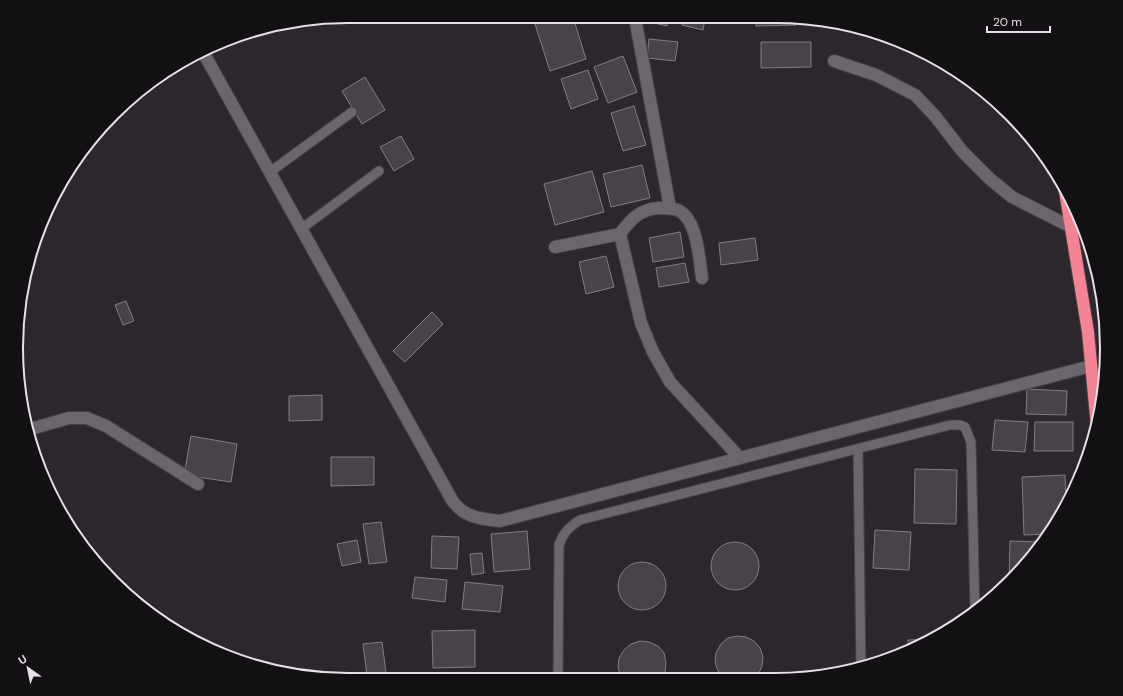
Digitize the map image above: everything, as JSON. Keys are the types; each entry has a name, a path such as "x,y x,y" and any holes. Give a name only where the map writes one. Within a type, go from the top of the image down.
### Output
{"highway":[{"path":"1068,208 1088,332 1095,405"}],"street":[{"path":"635,23 670,208"},
{"path":"205,56 452,500 458,510 469,516 500,521 739,457 1091,366"},
{"path":"834,61 876,75 914,95 934,116 962,151 990,179 1012,197 1071,227"},
{"path":"556,247 620,234 631,219 640,212 651,209 670,208 679,211 689,221 696,235 702,278"},
{"path":"620,234 641,323 652,352 670,382 739,457"},
{"path":"33,428 69,418 87,418 106,426 198,484"}],"lane":[{"path":"270,172 352,112"},
{"path":"301,229 379,171"},
{"path":"558,673 559,545 562,534 570,526 580,520 950,425 960,424 965,427 971,442 975,604"},
{"path":"858,449 861,661"}],"building":[{"path":"535,23 575,23 586,59 550,71"},
{"path":"654,23 668,23 667,26"},
{"path":"682,23 704,23 703,30 682,25"},
{"path":"756,23 796,24 796,25 756,26"},
{"path":"649,39 678,42 675,61 647,58"},
{"path":"761,42 811,42 811,67 761,68"},
{"path":"623,56 637,92 608,103 594,67"},
{"path":"588,70 598,99 571,109 561,79"},
{"path":"365,77 385,110 362,124 342,91"},
{"path":"634,106 646,145 623,151 611,113"},
{"path":"401,136 414,159 394,171 380,147"},
{"path":"642,165 650,198 611,207 603,174"},
{"path":"592,171 604,212 555,225 544,184"},
{"path":"680,232 684,257 653,262 649,238"},
{"path":"755,238 758,260 721,265 719,243"},
{"path":"606,256 614,287 586,294 579,262"},
{"path":"685,263 689,282 659,287 656,268"},
{"path":"126,301 134,321 123,325 115,305"},
{"path":"432,312 443,324 405,362 393,351"},
{"path":"1027,389 1067,391 1066,415 1026,414"},
{"path":"322,395 322,420 289,421 289,396"},
{"path":"995,420 1028,422 1025,452 992,450"},
{"path":"1035,422 1073,422 1073,451 1034,451"},
{"path":"191,436 237,444 231,482 184,475"},
{"path":"331,457 374,457 374,485 331,486"},
{"path":"915,469 957,470 956,524 914,523"},
{"path":"1065,475 1066,493 1041,534 1024,535 1022,477"},
{"path":"381,522 387,562 369,564 363,524"},
{"path":"875,530 911,532 909,570 873,568"},
{"path":"527,531 530,569 494,572 491,534"},
{"path":"432,536 459,537 457,569 431,568"},
{"path":"357,540 361,562 342,566 337,544"},
{"path":"1010,541 1036,542 1033,546 1009,573"},
{"path":"735,542 744,544 752,549 757,557 759,566 757,575 752,583 744,588 735,590 726,588 718,583 713,575 711,566 713,557 718,549 726,544"},
{"path":"482,553 484,573 472,575 470,554"},
{"path":"642,562 651,564 659,569 664,577 666,586 664,595 659,603 651,608 642,610 633,608 625,603 620,595 618,586 620,577 625,569 633,564"},
{"path":"415,577 447,580 445,602 412,598"},
{"path":"465,582 503,586 500,612 462,609"},
{"path":"475,630 475,667 433,668 432,631"},
{"path":"737,636 746,637 754,641 760,648 763,657 762,666 759,673 720,673 715,662 716,653 721,644 728,638"},
{"path":"908,640 918,640 908,644"},
{"path":"640,641 649,642 658,646 664,653 666,663 665,673 620,673 618,667 619,658 624,650 631,644"},
{"path":"382,642 386,673 367,673 363,644"}]}
